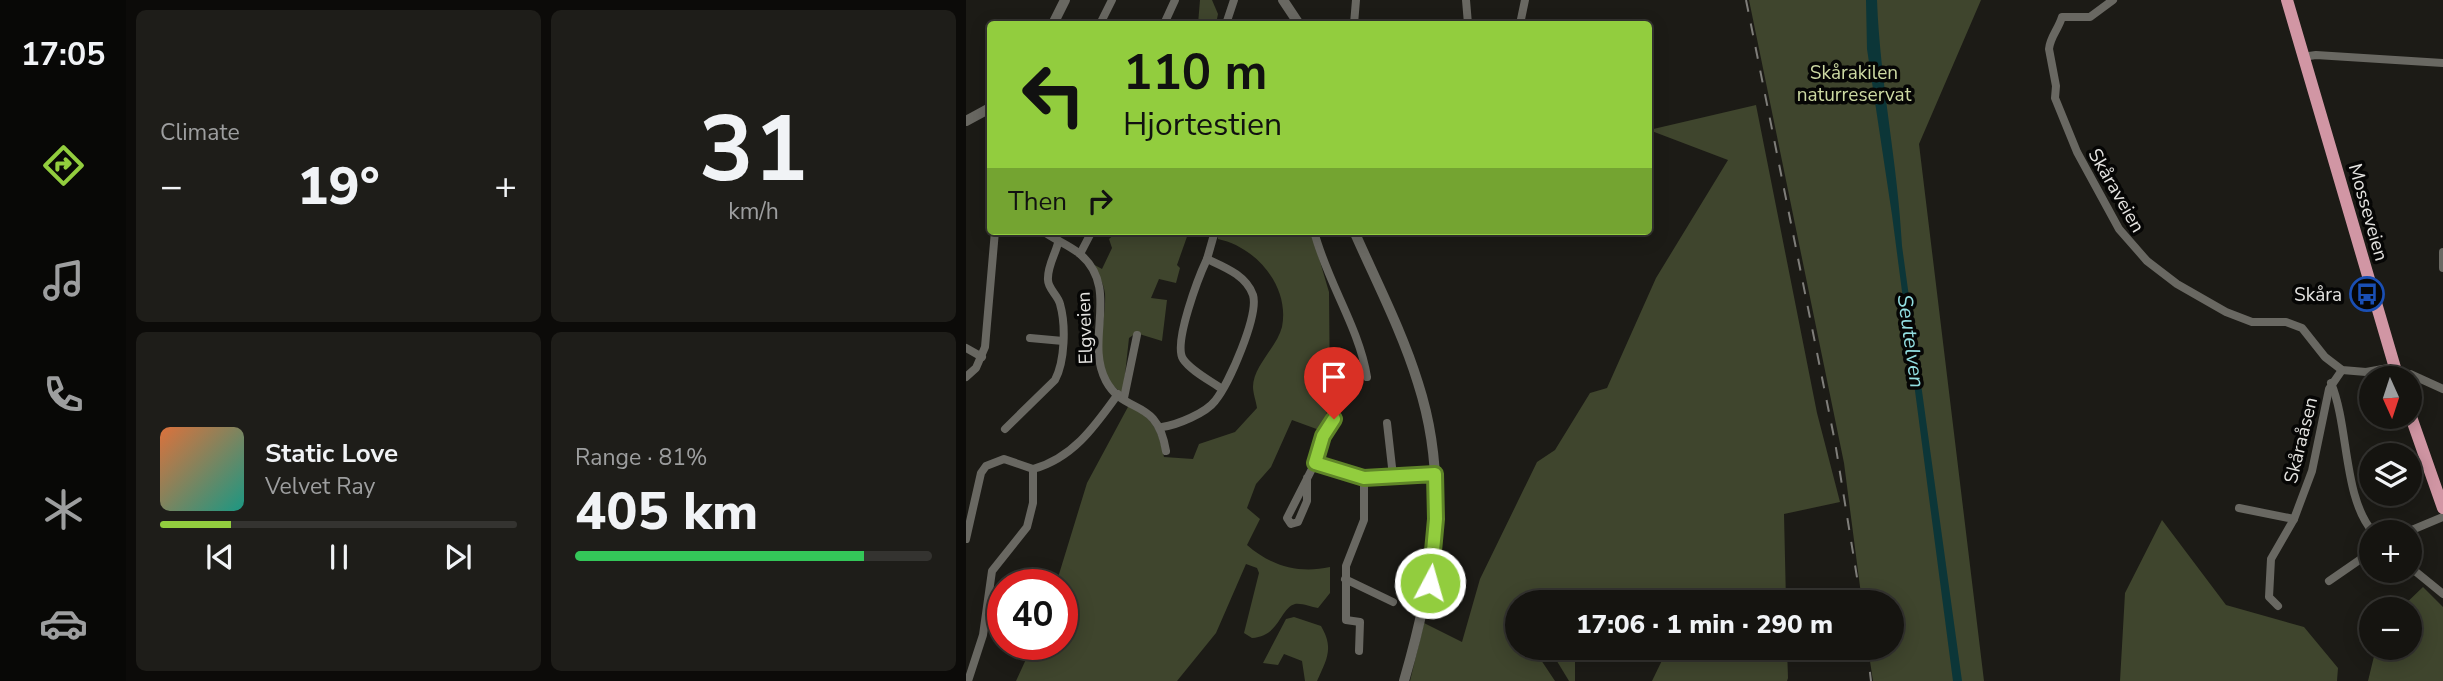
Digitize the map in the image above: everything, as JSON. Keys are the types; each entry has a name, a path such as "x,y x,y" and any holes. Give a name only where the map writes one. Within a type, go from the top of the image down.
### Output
{"highway":[{"name":"Mosseveien","path":"2287,0 2395,366"},
{"path":"2415,429 2443,508"}],"street":[{"path":"1054,21 1065,0"},
{"path":"1102,21 1112,0"},
{"path":"1165,21 1175,0"},
{"path":"1227,21 1234,0"},
{"path":"1283,0 1297,21"},
{"path":"1354,21 1356,0"},
{"path":"1466,0 1468,21"},
{"path":"1521,21 1525,0"},
{"name":"Skåraveien","path":"2113,0 2090,17 2062,17 2058,31 2050,39 2049,49 2056,86 2055,98 2077,152 2119,229 2147,261 2186,290 2226,312 2252,322 2286,323 2302,328 2325,357 2342,370"},
{"path":"2302,57 2316,55 2443,63"},
{"path":"966,121 987,109"},
{"path":"966,377 976,368 982,357 995,235"},
{"path":"1049,235 1080,254 1089,235"},
{"path":"1214,235 1188,313 1180,352 1184,361 1222,389"},
{"path":"1315,235 1338,300 1362,350 1367,377"},
{"path":"1356,235 1419,385 1435,474 1436,519 1430,583 1404,681"},
{"path":"1005,429 1055,380 1059,372 1063,341 1060,302 1047,283 1048,269 1058,243"},
{"path":"2443,252 2443,268"},
{"name":"Elgveien","path":"1080,254 1094,271 1101,291 1097,360 1108,385 1148,412 1162,427"},
{"path":"1166,451 1162,427 1214,404 1252,321 1255,306 1252,292 1241,277 1207,259"},
{"path":"966,539 981,473 986,466 1004,459 1033,469 1073,449 1121,396 1137,335"},
{"path":"1030,338 1063,341"},
{"path":"966,348 982,357"},
{"path":"2342,370 2359,371"},
{"name":"Skåraåsen","path":"2278,606 2269,597 2272,559 2294,519 2312,471 2331,383 2342,370"},
{"path":"2422,379 2443,389"},
{"path":"2331,383 2340,407 2357,501 2367,520"},
{"path":"1307,478 1307,501 1298,522 1291,524 1287,518 1307,478 1315,463 1323,436 1334,419"},
{"path":"1387,423 1393,476"},
{"path":"1315,463 1364,478 1435,474"},
{"path":"968,681 984,635 992,571 1027,527 1033,503 1033,469"},
{"path":"1359,651 1363,620 1346,620 1345,579 1346,566 1364,520 1364,478"},
{"path":"2239,508 2294,519"},
{"path":"2422,526 2443,517"},
{"path":"2329,581 2359,560"},
{"path":"2422,577 2443,594"},
{"path":"1345,579 1393,602"}],"green space":[{"path":"1200,0 1212,0 1218,14 1217,21 1198,21"},
{"name":"Skårakilen naturreservat","path":"1749,0 1981,0 1919,144 1984,681 1873,681 1870,660 1904,660 1904,590 1860,590 1844,463"},
{"path":"1756,105 1817,413 1840,502 1784,514 1786,590 1505,590 1505,660 1541,660 1555,681 1410,681 1424,623 1462,642 1480,579 1537,462 1555,450 1590,393 1607,388 1656,278 1728,160 1652,131"},
{"path":"1114,235 1188,235 1177,265 1180,268 1176,283 1159,279 1151,298 1167,300 1162,341 1136,333 1129,338 1123,393 1112,384 1102,361 1105,294 1102,282 1091,263 1102,269 1112,248 1109,239"},
{"path":"1218,235 1312,235 1329,292 1330,400 1322,431 1292,420 1271,467 1256,484 1247,508 1260,519 1247,545 1276,563 1296,569 1330,567 1330,593 1318,608 1295,604 1268,632 1252,638 1244,633 1259,573 1257,568 1246,564 1216,633 1177,681 1016,681 1026,660 1078,660 1078,569 1061,569 1087,483 1129,405 1154,426 1164,457 1193,459 1199,444 1235,432 1257,408 1254,379 1282,327 1281,297 1267,271 1245,250 1218,239"},
{"path":"2162,520 2226,605 2304,627 2338,668 2337,681 2120,681 2125,593"},
{"path":"2423,587 2443,607 2443,681 2368,681 2373,660 2422,660 2422,597 2413,597"},
{"path":"1294,617 1321,626 1325,634 1328,654 1317,681 1305,681 1302,661 1284,654 1278,665 1263,663 1286,619"},
{"path":"1556,660 1575,660 1575,681 1569,681"},
{"path":"1662,660 1787,660 1787,681 1652,681"}],"water":[{"name":"Seutelven","path":"1866,0 1877,0 1902,246 1962,681 1953,681 1892,215 1867,49"}],"railway":[{"path":"1746,0 1835,442 1859,590"},
{"path":"1868,660 1871,681"}],"place":[{"name":"Skåra","path":"2367,294"}],"route":[{"path":"1334,419 1323,436 1315,463 1364,478 1435,474 1436,519 1430,583"}]}
